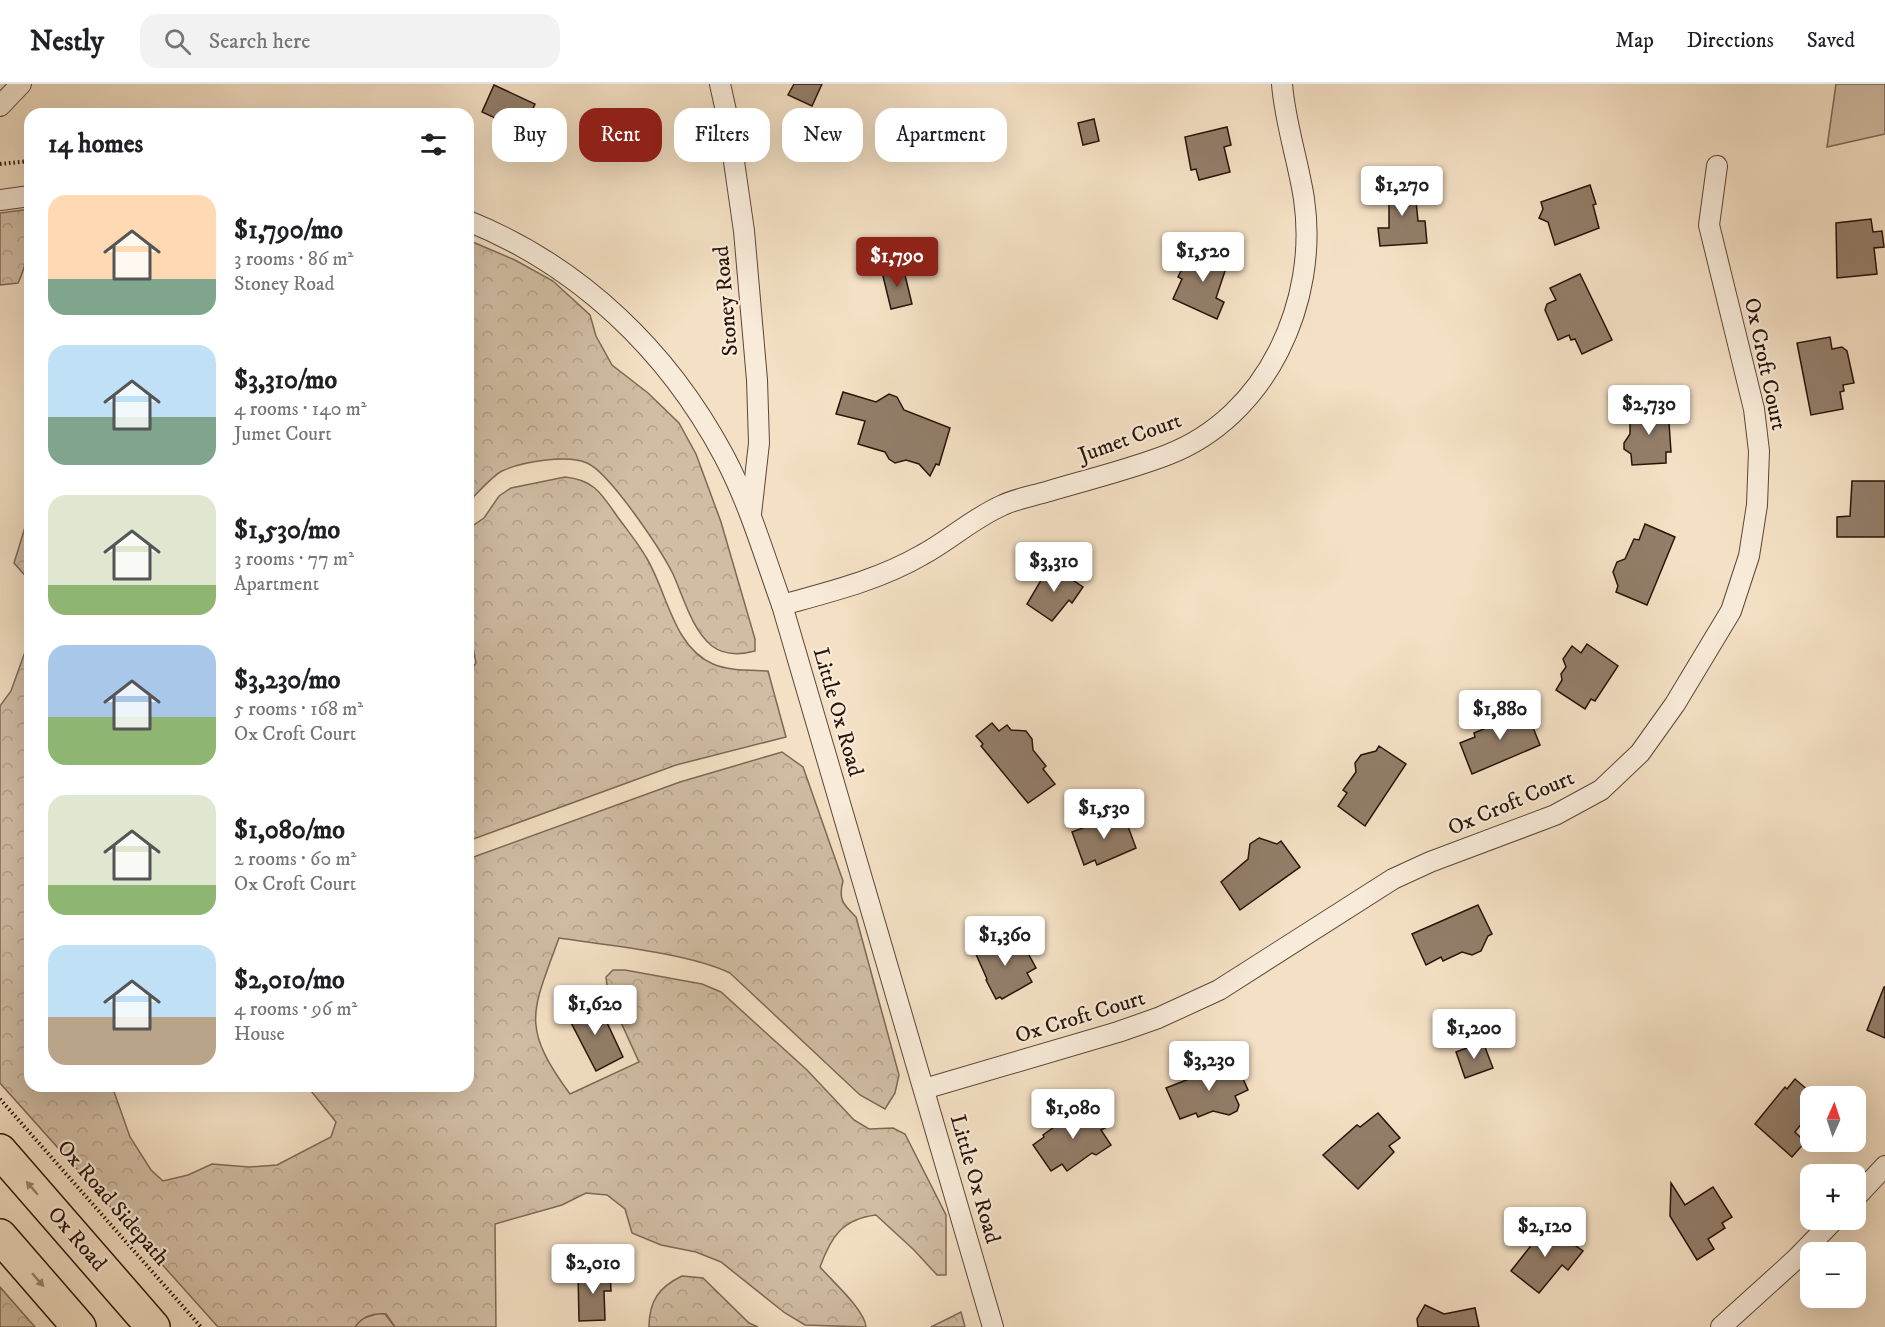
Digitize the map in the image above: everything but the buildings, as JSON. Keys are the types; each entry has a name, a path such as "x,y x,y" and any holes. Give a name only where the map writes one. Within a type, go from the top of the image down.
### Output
{"highway":[{"name":"Ox Road","path":"0,1151 153,1327"},
{"path":"0,1236 79,1327"}],"street":[{"path":"0,106 21,84"},
{"name":"Stoney Road","path":"720,84 728,120 744,231 757,380 759,443 751,516"},
{"name":"Jumet Court","path":"782,605 892,571 923,555 964,526 1003,505 1170,454 1217,426 1253,391 1270,368 1292,325 1299,302 1307,248 1304,200 1284,110 1282,84"},
{"name":"Ox Croft Court","path":"924,1089 1119,1032 1158,1018 1218,990 1394,879 1430,862 1555,815 1601,790 1640,753 1675,704 1731,611 1749,556 1757,505 1759,451 1754,409 1709,225 1718,166"},
{"path":"0,200 24,197"},
{"name":"Little Ox Road","path":"474,224 529,250 568,275 639,335 665,366 725,457 751,516 782,605 993,1327"},
{"path":"1866,1186 1885,1166"},
{"path":"1721,1327 1824,1230"}],"path":[{"path":"0,164 24,162"},
{"name":"Ox Road Sidepath","path":"0,1099 201,1327"}],"green space":[{"path":"1836,84 1885,84 1885,134 1827,147"},
{"path":"24,210 24,269 18,283 0,285 0,213"},
{"path":"474,243 515,260 553,281 590,315 596,336 612,365 648,393 679,423 696,454 721,522 755,639 755,651 727,653 712,646 705,639 684,602 673,574 647,531 608,481 587,463 568,459 532,462 502,471 474,496"},
{"path":"565,477 583,481 596,489 646,557 680,632 699,656 726,668 768,671 786,737 676,765 474,839 474,666 476,663 474,652 474,525 484,518 499,496 511,488"},
{"path":"24,530 24,574 14,563"},
{"path":"24,655 24,1092 114,1092 130,1137 151,1170 163,1181 188,1175 212,1164 249,1167 277,1165 331,1137 336,1122 312,1092 474,1092 474,857 680,782 782,752 803,767 843,881 841,897 856,917 899,1075 895,1093 885,1109 860,1095 730,973 693,960 670,955 559,938 537,1002 537,1034 554,1071 570,1094 639,1062 608,994 606,977 613,970 625,970 702,984 721,992 807,1070 854,1120 869,1129 893,1128 905,1134 946,1215 946,1275 937,1275 876,1215 864,1217 846,1225 839,1231 820,1267 854,1304 866,1327 805,1325 785,1313 721,1262 696,1252 661,1245 632,1233 625,1209 607,1195 586,1193 562,1205 495,1224 496,1327 395,1327 386,1314 381,1314 364,1318 355,1327 218,1327 0,1083 0,706 11,691"},
{"path":"682,1276 703,1278 749,1323 758,1327 649,1327 653,1302 661,1290"},
{"path":"0,1287 35,1327 0,1327"},
{"path":"961,1312 965,1327 931,1327"},
{"path":"379,1313 385,1314 395,1327 355,1327 361,1319"}]}
